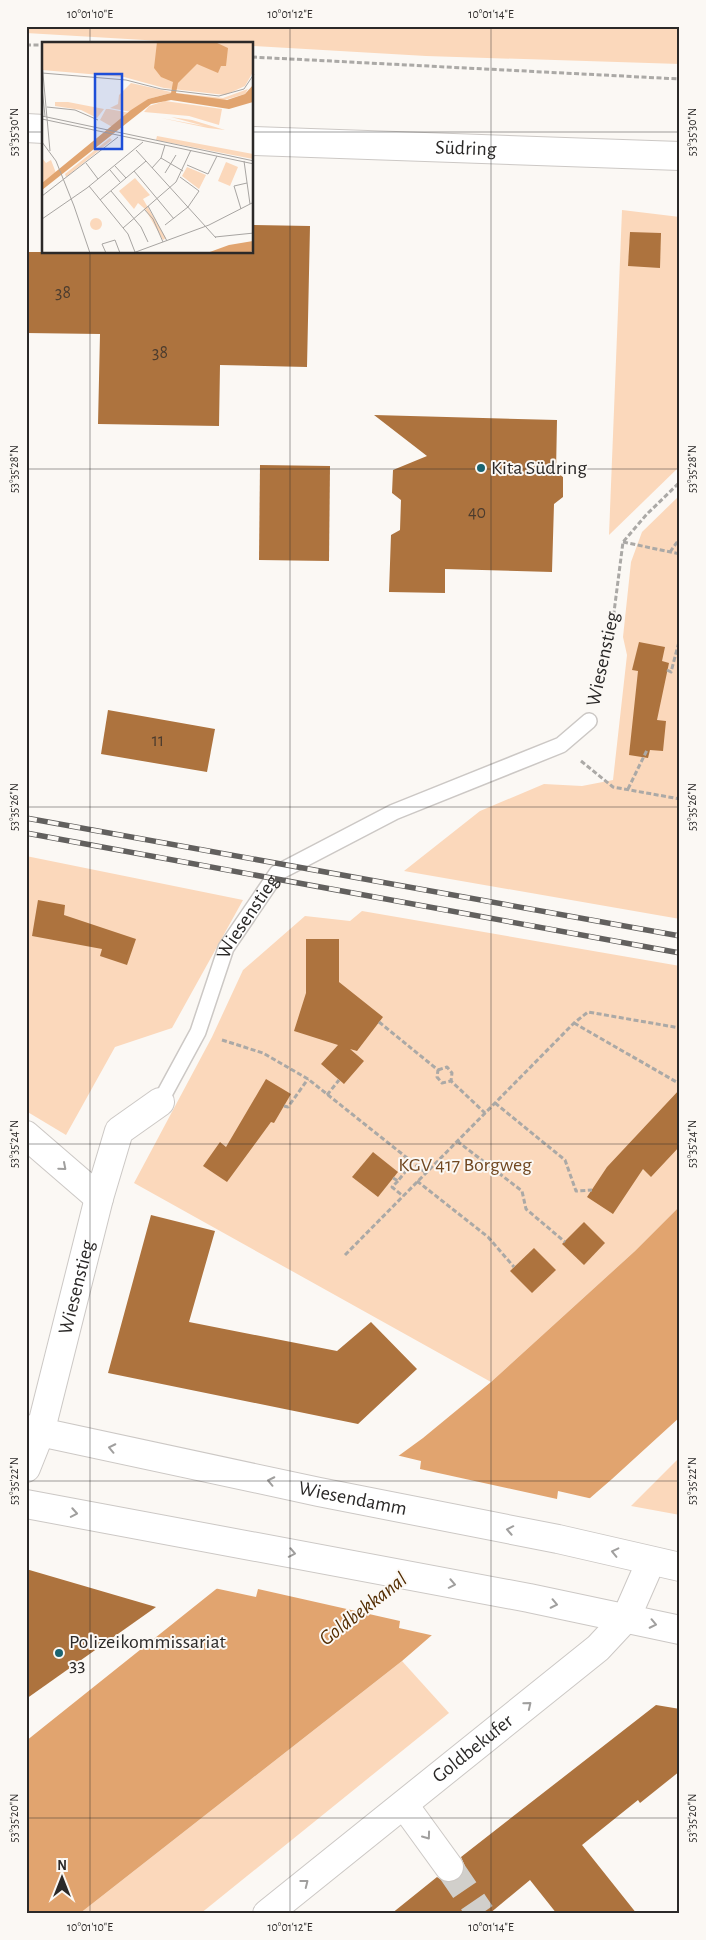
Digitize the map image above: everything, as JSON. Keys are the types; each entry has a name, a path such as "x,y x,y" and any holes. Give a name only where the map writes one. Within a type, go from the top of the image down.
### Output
{"street":[{"path":"26,128 42,129"},
{"name":"Südring","path":"254,141 680,156"},
{"name":"Wiesenstieg","path":"26,1468 33,1431 119,1131 160,1102"},
{"path":"26,1135 99,1198"},
{"name":"Wiesendamm","path":"33,1431 319,1492 558,1539 680,1567"},
{"path":"26,1504 506,1594 680,1630"},
{"name":"Goldbekufer","path":"267,1914 598,1648 626,1618 651,1561"},
{"path":"404,1805 449,1867"}],"lane":[{"name":"Wiesenstieg","path":"160,1102 198,1032 226,948 277,873 394,812 561,745 590,721"}],"path":[{"path":"26,44 42,46"},
{"path":"254,56 680,79"},
{"path":"680,482 646,514 623,542 680,554"},
{"path":"670,552 680,538"},
{"name":"Wiesenstieg","path":"590,721 609,651 623,542"},
{"path":"680,576 678,582 680,583"},
{"path":"668,670 671,672 680,638"},
{"path":"561,745 613,787 680,799"},
{"path":"628,789 646,750"},
{"path":"345,1255 574,1023 588,1012 680,1028"},
{"path":"379,1022 438,1070"},
{"path":"574,1023 680,1084"},
{"path":"198,1032 263,1053 308,1080 426,1173"},
{"path":"438,1070 447,1067 452,1073 451,1081"},
{"path":"438,1070 437,1077 442,1082 451,1081 486,1113"},
{"path":"284,1106 288,1107 308,1080"},
{"path":"327,1095 339,1080"},
{"path":"495,1103 565,1160 576,1190 592,1190"},
{"path":"457,1141 522,1191 526,1209 564,1242"},
{"path":"403,1196 392,1187 412,1163"},
{"path":"393,1178 398,1181"},
{"path":"417,1182 488,1237 514,1267"}],"green space":[{"path":"26,26 680,26 680,64 426,56 254,46 254,42 178,42 26,33"},
{"path":"622,210 680,217 680,466 609,535"},
{"path":"680,495 680,919 404,871 480,811 544,784 582,786 613,780 627,655 623,637 631,562 642,532"},
{"path":"26,856 243,900 172,1028 115,1047 66,1135 26,1111"},
{"name":"KGV 417 Borgweg","path":"362,911 680,966 680,1206 635,1251 491,1382 134,1183 212,1037 243,970 305,916 350,921"},
{"path":"680,1457 680,1515 631,1506"},
{"path":"402,1661 449,1713 200,1914 79,1914"}],"water":[{"name":"Goldbekkanal","path":"680,1206 680,1417 612,1479 402,1661 79,1914 26,1914 26,1741 220,1586 423,1438 491,1382 635,1251"}],"pier":[{"path":"396,1455 421,1461 420,1469 557,1499 558,1491 593,1499 435,1636 399,1628 400,1621 258,1589 256,1597 214,1588"}],"building":[{"path":"254,225 310,226 307,367 220,365 219,426 98,424 100,334 26,333 26,252 42,252 42,254 254,254"},
{"path":"630,232 661,233 660,268 628,266"},
{"path":"374,415 557,420 556,472 563,477 563,497 554,504 552,572 445,569 445,593 389,592 391,535 400,530 401,500 392,493 393,470 427,456"},
{"path":"260,465 330,466 329,561 259,560"},
{"path":"639,642 665,647 662,661 669,663 657,720 666,721 663,751 650,750 648,758 629,755 638,671 632,670"},
{"path":"108,710 215,729 207,772 101,754"},
{"path":"38,900 65,905 64,915 136,939 127,965 100,956 102,949 32,936"},
{"path":"306,939 339,939 339,982 383,1017 357,1051 350,1049 364,1061 344,1084 321,1064 338,1045 294,1031 306,993"},
{"path":"266,1079 291,1094 274,1123 271,1122 227,1182 203,1166 220,1142 226,1147"},
{"path":"680,1089 680,1146 651,1177 643,1169 613,1214 587,1197 607,1167"},
{"path":"373,1152 398,1172 378,1197 352,1177"},
{"path":"151,1215 215,1231 189,1322 337,1351 371,1322 417,1369 358,1424 108,1373"},
{"path":"584,1222 605,1243 584,1265 562,1244"},
{"path":"534,1248 556,1270 532,1293 510,1271"},
{"name":"Polizeikommissariat 33","path":"26,1569 156,1607 26,1699"},
{"path":"656,1705 680,1709 680,1771 640,1803 638,1800 582,1845 637,1914 557,1914 530,1880 489,1914 391,1914 437,1877 450,1883 459,1879 465,1866 461,1857"}],"tunnel":[{"path":"449,1867 481,1914"}],"railway":[{"path":"26,818 680,936"},
{"path":"26,833 680,953"}],"place":[{"name":"Kita Südring","path":"481,468"},
{"name":"Polizeikommissariat 33","path":"59,1653"}]}
